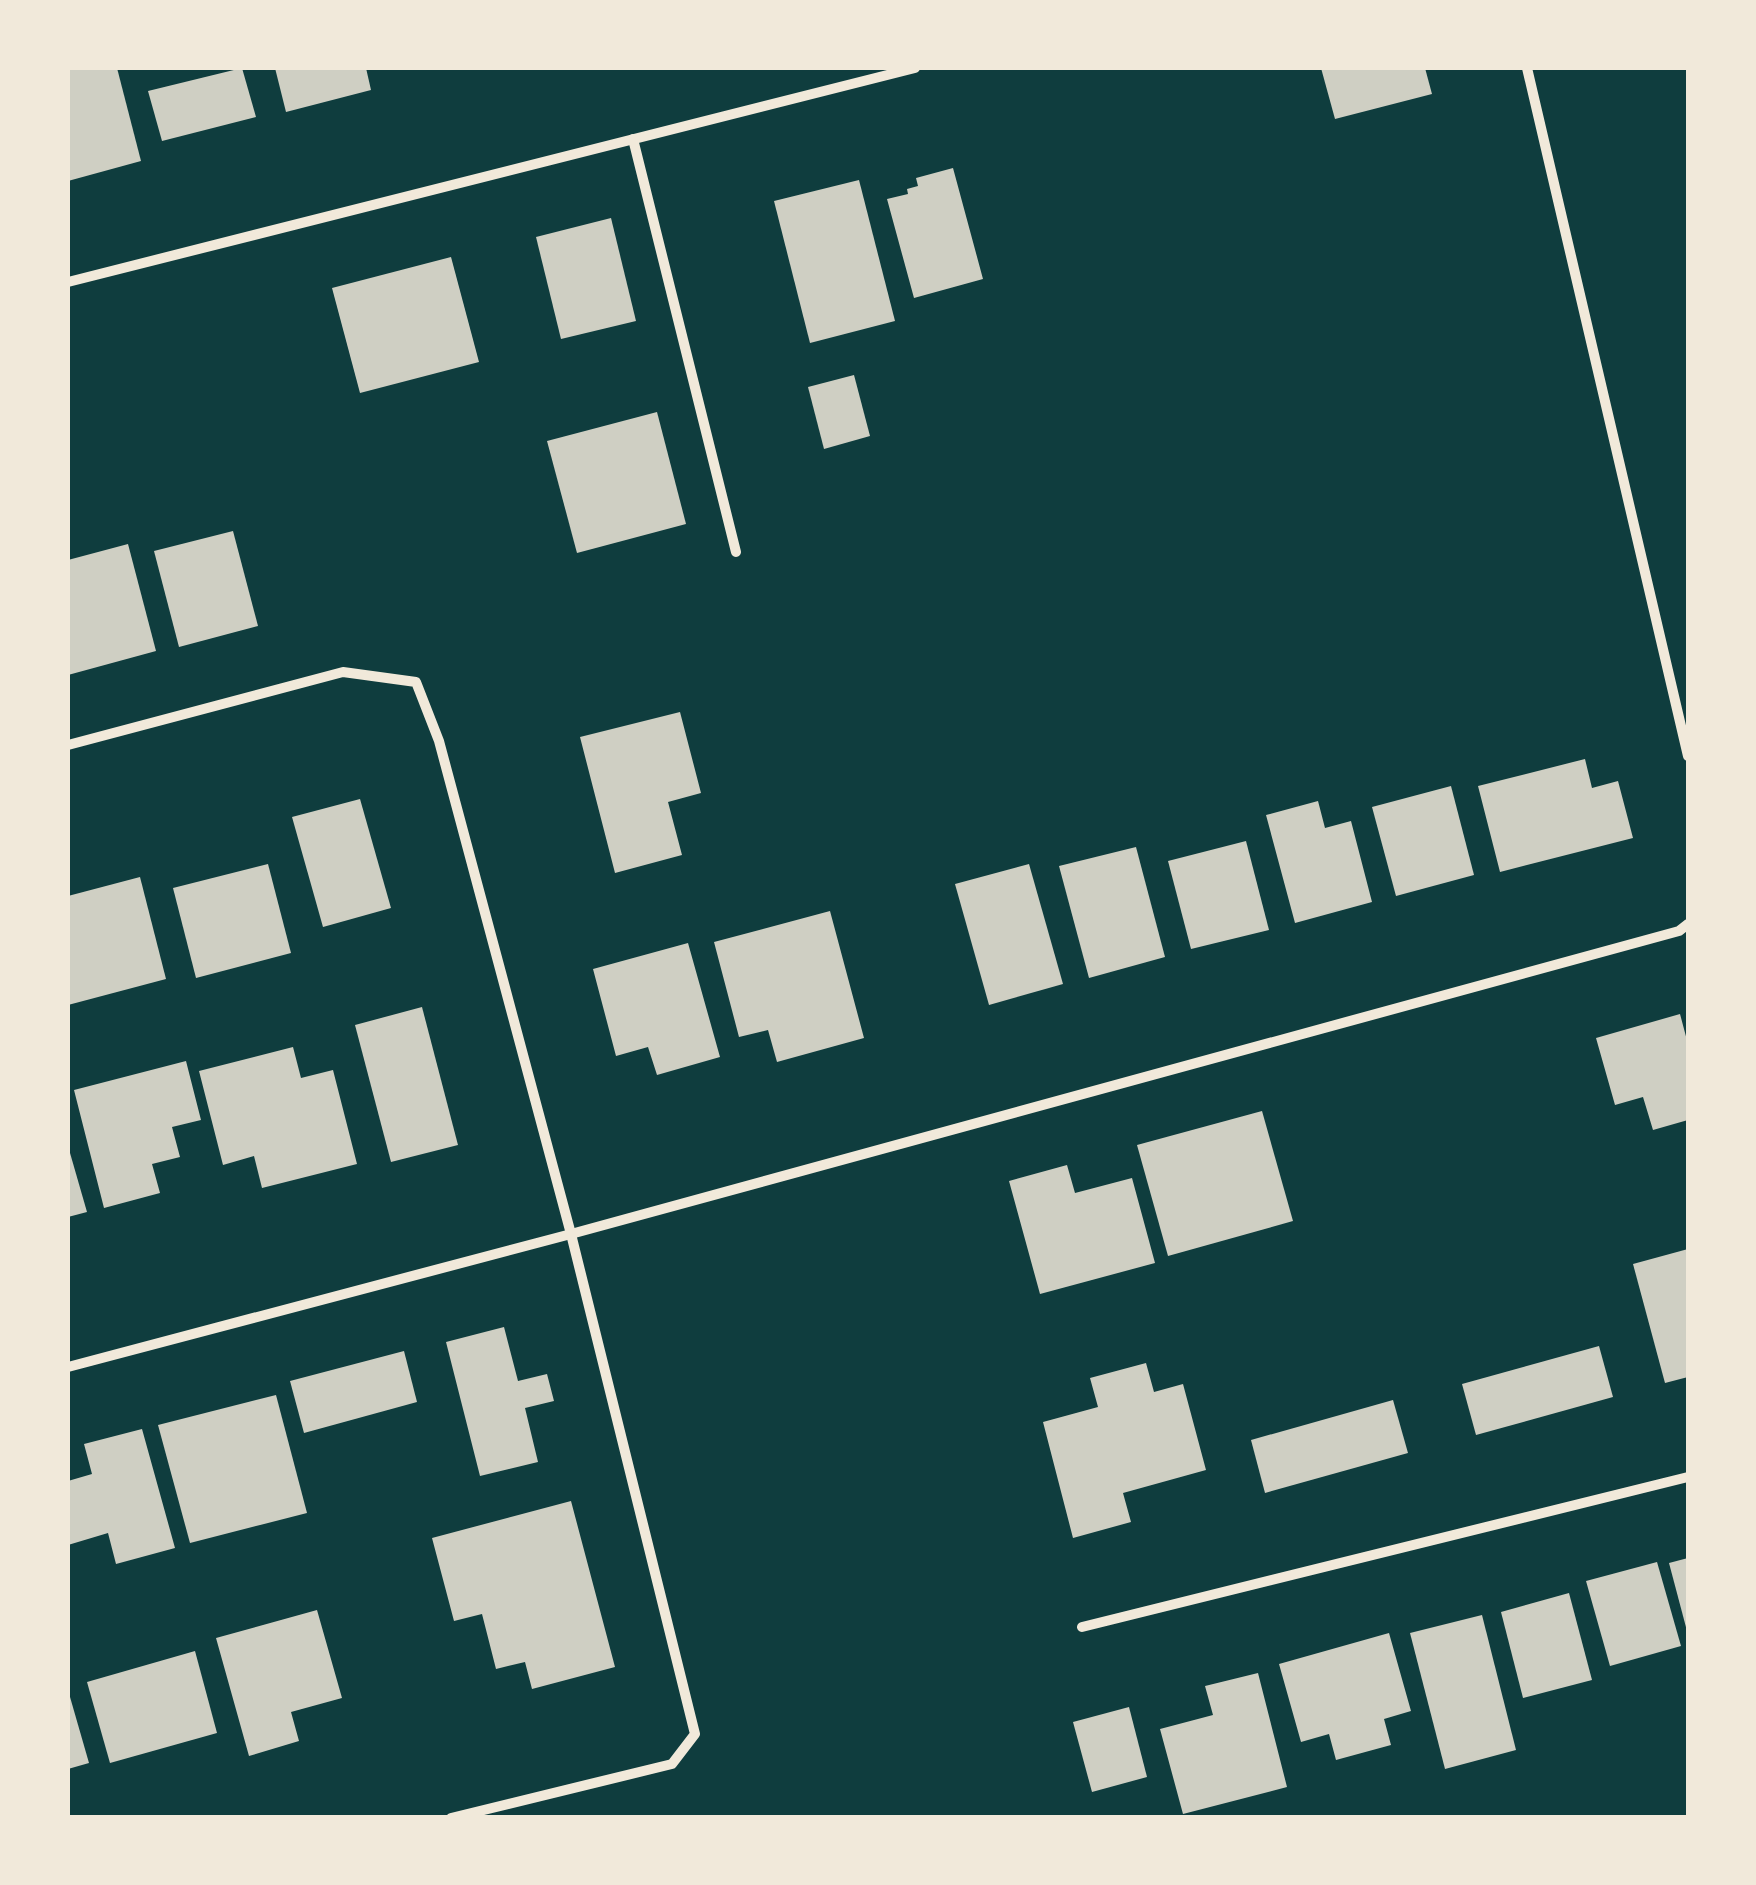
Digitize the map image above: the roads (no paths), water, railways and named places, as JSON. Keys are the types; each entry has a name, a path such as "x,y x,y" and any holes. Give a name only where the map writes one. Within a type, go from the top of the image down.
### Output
{"street":[{"path":"68,282 915,68"},
{"path":"1527,68 1688,756"},
{"path":"633,139 736,552"},
{"path":"68,744 343,672 416,682 439,741 571,1234 694,1734 672,1764 451,1818"},
{"path":"68,1367 1679,932 1688,924"},
{"path":"1082,1627 1688,1477"}]}
